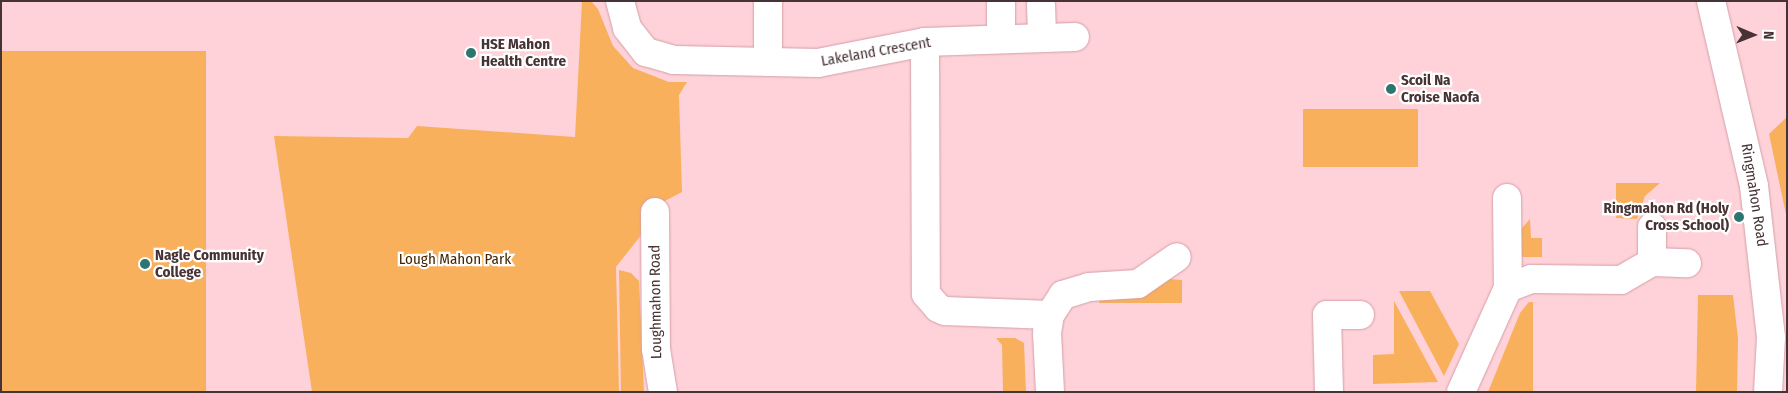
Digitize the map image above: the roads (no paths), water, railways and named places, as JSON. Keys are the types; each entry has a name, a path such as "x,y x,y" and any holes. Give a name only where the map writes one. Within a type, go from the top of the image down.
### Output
{"street":[{"name":"Lakeland Crescent","path":"620,1 632,34 646,52 659,58 768,62 837,61 925,42 1075,37"},
{"path":"768,1 768,62"},
{"path":"1001,1 1001,38"},
{"name":"Ringmahon Road","path":"1711,1 1754,186 1779,336 1768,392"},
{"path":"1041,5 1042,38"},
{"path":"925,42 924,283 926,294 938,308 1050,315"},
{"path":"1461,392 1508,288 1507,198"},
{"name":"Loughmahon Road","path":"655,212 656,349 663,392"},
{"path":"1652,227 1652,262"},
{"path":"1050,392 1047,333 1050,315 1062,296 1097,287 1138,284 1177,257"},
{"path":"1508,288 1531,279 1621,280 1652,262 1687,263"},
{"path":"1329,392 1327,315 1360,315"}],"place":[{"name":"HSE Mahon Health Centre","path":"471,53"},
{"name":"Scoil Na Croise Naofa","path":"1391,89"},
{"name":"Ringmahon Rd (Holy Cross School)","path":"1739,217"},
{"name":"Nagle Community College","path":"145,264"}],"park label":[{"name":"Lough Mahon Park","path":"455,260"}]}
